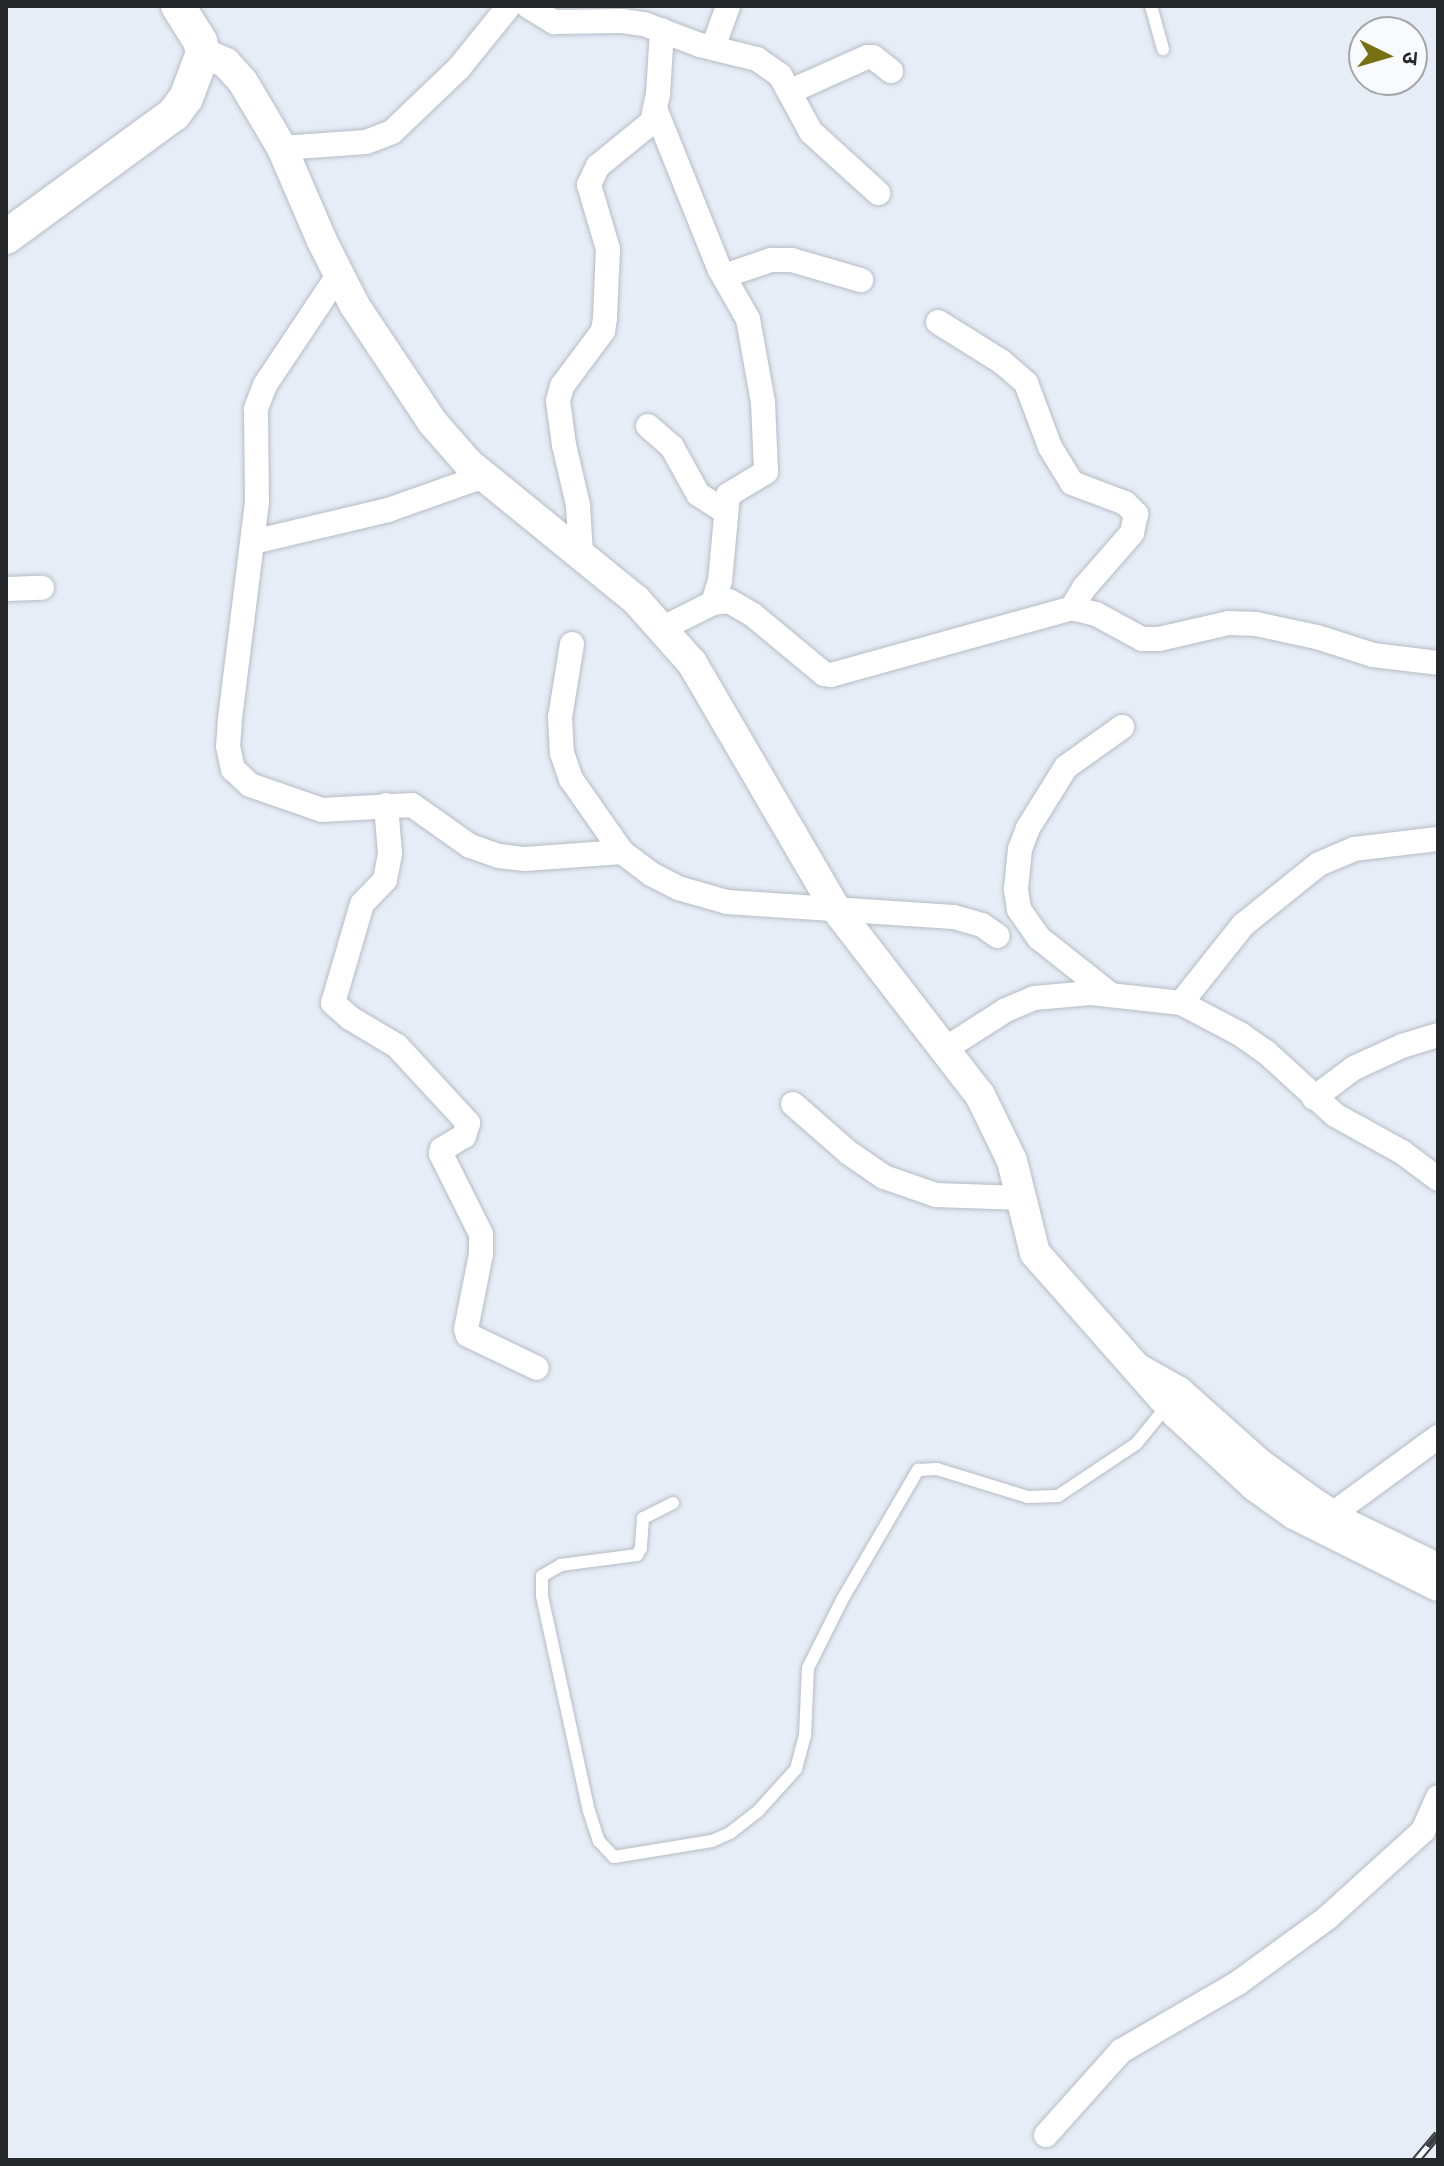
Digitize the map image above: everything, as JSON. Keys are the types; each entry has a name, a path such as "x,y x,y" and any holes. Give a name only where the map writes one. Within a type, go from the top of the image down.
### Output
{"main road":[{"path":"6,237 174,114 195,80 203,53 200,41 178,6"}],"street":[{"path":"282,148 366,142 392,132 459,68 509,6"},
{"path":"528,6 554,22 622,21 757,59 780,75 811,132 878,193"},
{"path":"713,48 728,6"},
{"path":"581,554 578,505 564,445 558,401 562,386 603,331 605,318 608,249 589,185 598,166 652,122 656,111 662,30"},
{"path":"203,53 226,63 236,72 282,148 339,274 412,395 468,463 636,600 692,663 836,909 980,1095 997,1127 1022,1198 1035,1253 1215,1452 1294,1514 1438,1586"},
{"path":"791,91 867,57 873,57 891,71"},
{"path":"656,111 724,276 752,329 767,463 762,478 728,495 720,581 713,603"},
{"path":"724,276 756,263 792,260 861,280"},
{"path":"339,274 259,395 256,409 257,502 228,746 233,769 250,785 322,810 412,805 470,846 499,856 525,859 622,852"},
{"path":"938,322 1002,362 1026,383 1050,447 1072,483 1125,503 1136,514 1132,533 1084,588 1072,608"},
{"path":"648,426 672,447 698,494 726,512"},
{"path":"253,542 388,510 484,476"},
{"path":"6,589 42,588"},
{"path":"663,628 713,603 738,604 815,668 831,675 1072,608 1096,614 1142,639 1159,639 1229,623 1256,624 1373,655 1438,663"},
{"path":"572,644 560,717 562,753 571,779 622,852 651,874 706,898 954,917 982,925 998,936"},
{"path":"1111,995 1039,938 1019,909 1016,889 1020,849 1028,828 1066,767 1122,727"},
{"path":"386,805 390,854 385,880 362,904 333,1003 350,1018 397,1046 468,1123 464,1136 442,1149 441,1154 481,1234 481,1254 466,1329 468,1335 537,1368"},
{"path":"1181,1003 1243,925 1319,864 1354,849 1438,839"},
{"path":"945,1049 1006,1010 1034,998 1064,993 1181,1003 1266,1052 1335,1115 1402,1152 1438,1179"},
{"path":"1314,1098 1364,1063 1438,1035"},
{"path":"793,1104 849,1153 884,1177 936,1195 1022,1198"},
{"path":"1133,1363 1180,1389 1262,1462 1334,1513 1438,1565"},
{"path":"1334,1513 1438,1437"},
{"path":"1046,2135 1121,2051 1238,1983 1327,1918 1423,1831 1438,1797"}],"lane":[{"path":"1151,6 1163,49"},
{"path":"673,1503 643,1518 641,1548 637,1555 561,1565 542,1576 542,1596 589,1811 599,1841 614,1857 712,1841 730,1833 759,1810 796,1769 805,1736 808,1668 842,1600 918,1470 937,1469 1028,1497 1058,1496 1136,1444 1173,1408"}],"railway":[{"path":"1416,2160 1438,2134"}]}
